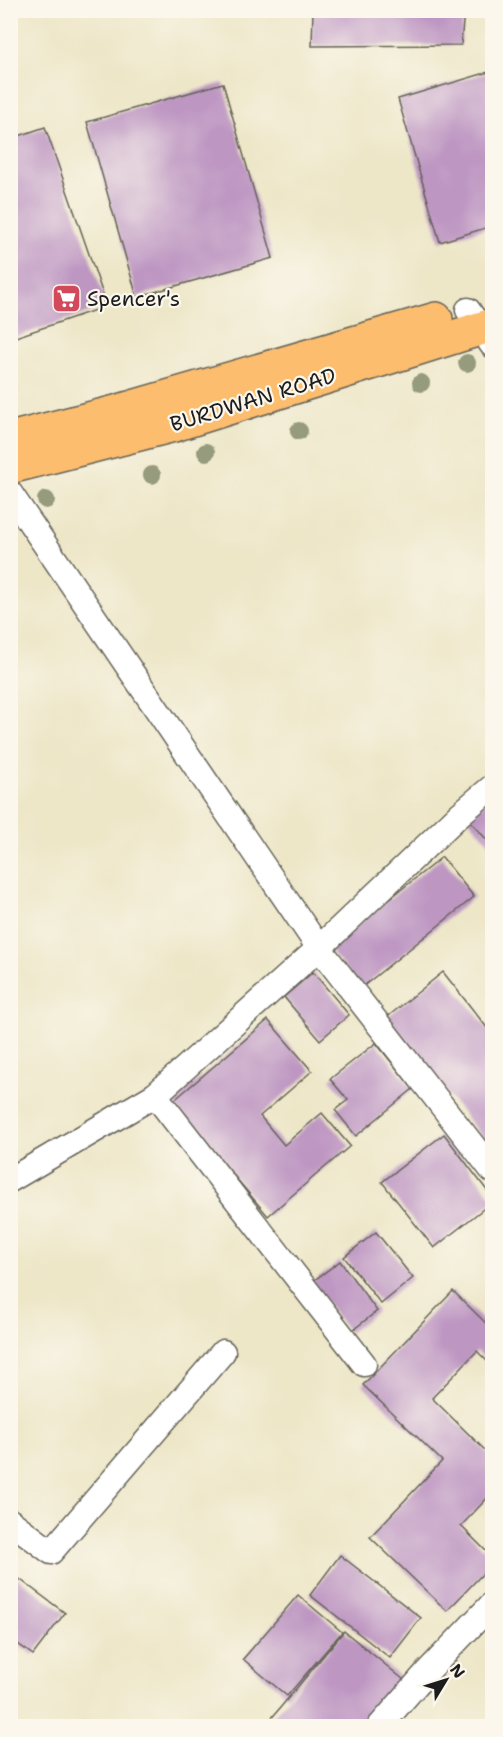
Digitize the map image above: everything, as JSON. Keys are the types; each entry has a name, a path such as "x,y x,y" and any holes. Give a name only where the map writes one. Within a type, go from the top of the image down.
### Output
{"main road":[{"name":"BURDWAN ROAD","path":"10,439 485,322"},
{"name":"BURDWAN ROAD","path":"10,467 174,424 485,322"}],"street":[{"path":"10,493 319,948 492,1170"},
{"path":"10,1180 155,1095 319,948 460,814 492,787"},
{"path":"155,1095 364,1364"},
{"path":"10,1521 51,1552 223,1352"},
{"path":"380,1726 428,1671 492,1604"}],"building":[{"path":"313,10 464,10 461,45 312,46"},
{"path":"492,71 492,226 440,242 398,99"},
{"path":"223,83 273,258 137,297 87,122"},
{"path":"45,127 107,306 10,339 10,139"},
{"path":"492,795 492,846 467,817"},
{"path":"442,857 474,897 361,988 328,948"},
{"path":"313,972 349,1015 320,1040 284,997"},
{"path":"443,972 492,1034 492,1134 485,1141 386,1018"},
{"path":"268,1020 312,1071 260,1116 284,1145 322,1113 350,1146 268,1216 172,1102"},
{"path":"376,1043 413,1089 356,1136 335,1110 348,1100 330,1079"},
{"path":"444,1134 492,1197 492,1202 434,1248 382,1182"},
{"path":"376,1232 413,1278 381,1304 344,1257"},
{"path":"340,1261 377,1311 349,1333 312,1282"},
{"path":"453,1291 492,1329 492,1366 477,1351 432,1398 492,1457 492,1493 461,1526 492,1557 492,1564 447,1611 370,1537 442,1461 363,1385"},
{"path":"340,1555 421,1618 390,1658 310,1595"},
{"path":"10,1572 65,1613 33,1655 10,1638"},
{"path":"298,1595 342,1632 287,1696 243,1659"},
{"path":"344,1631 409,1684 374,1726 265,1726"}],"place":[{"name":"Spencer's","path":"66,299"}]}
